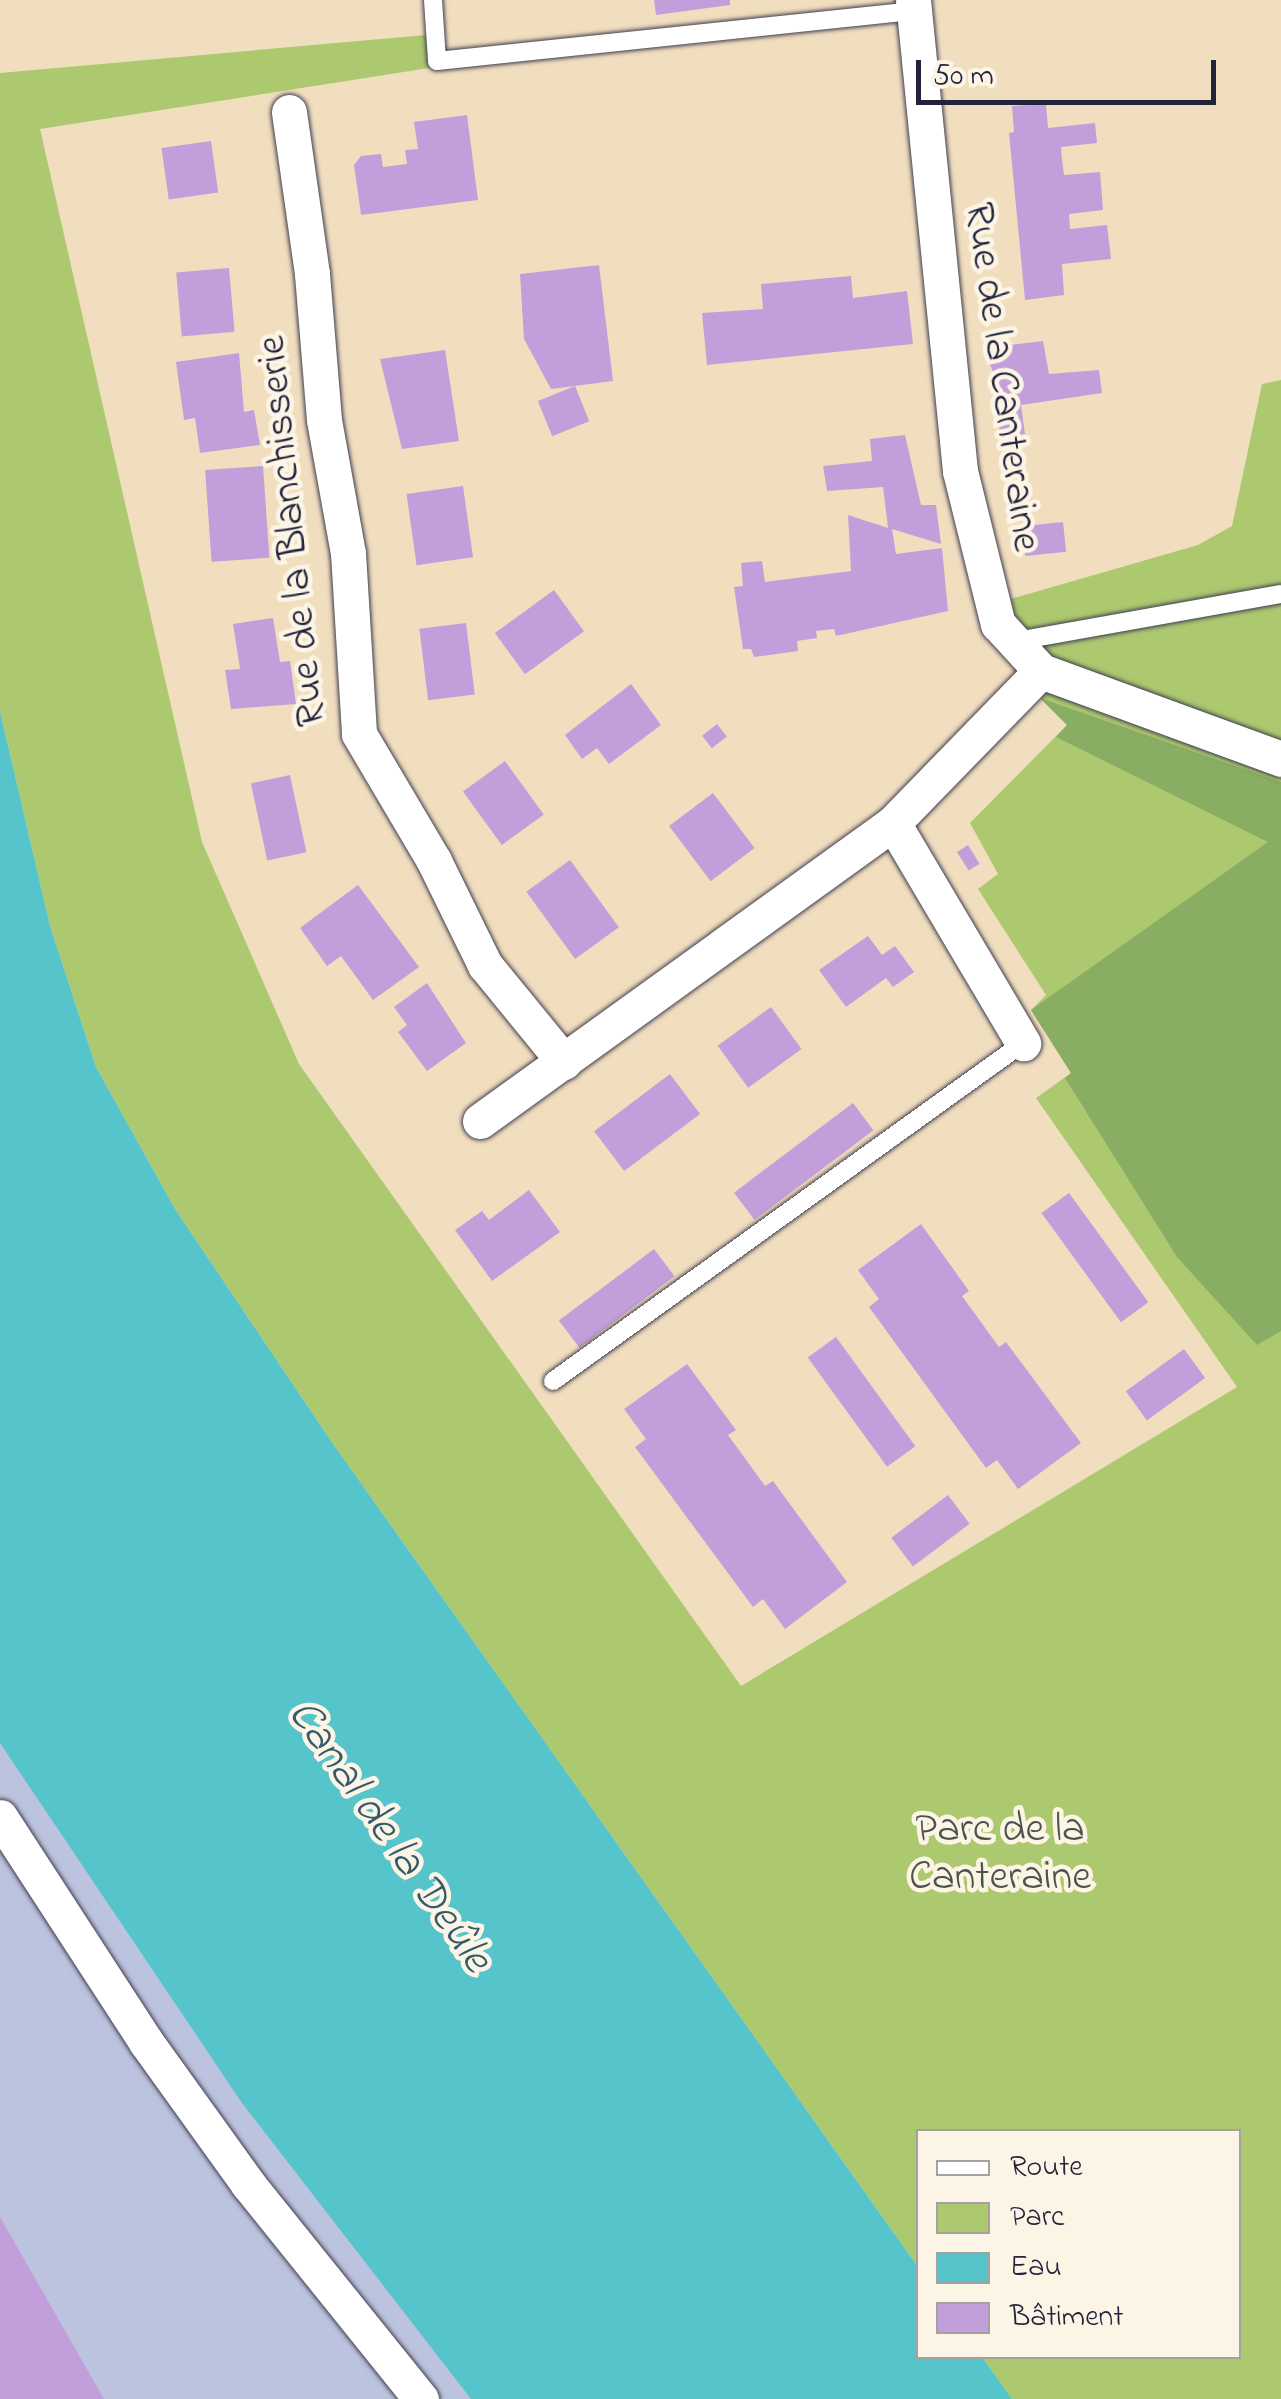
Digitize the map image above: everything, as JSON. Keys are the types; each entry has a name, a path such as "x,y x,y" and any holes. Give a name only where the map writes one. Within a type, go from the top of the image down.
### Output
{"street":[{"name":"Rue de la Canteraine","path":"913,6 960,471 982,577 1009,642 1041,671 1281,759"},
{"name":"Rue de la Blanchisserie","path":"289,112 312,274 325,432 348,553 358,734 434,862 485,965 564,1062"},
{"path":"480,1121 893,823 1041,671"},
{"path":"893,823 1023,1043"},
{"path":"0,1817 248,2184 421,2399"}],"lane":[{"path":"432,0 437,61 913,6"},
{"path":"1009,642 1281,594"},
{"path":"553,1381 1023,1043"}],"shaded area":[{"path":"0,1124 829,2399 0,2399"}],"green space":[{"name":"Parc de la Canteraine","path":"426,35 429,68 40,129 202,842 299,1064 741,1686 1237,1387 1036,1098 1071,1073 1031,1010 1046,995 978,889 998,874 970,823 1067,725 1040,698 1007,600 1198,545 1232,526 1262,384 1281,380 1281,2399 1012,2399 983,2359 1241,2359 1241,2129 916,2129 916,2264 331,1441 175,1209 96,1067 50,926 0,711 0,73"},
{"path":"1040,698 1281,782 1281,1331 1257,1345 1177,1257 1065,1078 1071,1073 1031,1010 1268,842 1056,737 1067,725"}],"water":[{"name":"Canal de la Deûle","path":"0,711 50,926 96,1067 175,1209 331,1441 916,2264 916,2359 983,2359 1012,2399 471,2399 242,2103 0,1743"}],"building":[{"path":"654,0 730,0 730,5 656,15"},
{"path":"1046,104 1048,128 1095,123 1097,143 1061,147 1062,160 1064,175 1100,172 1103,210 1069,214 1070,229 1107,225 1111,259 1062,264 1064,295 1025,300 1009,133 1014,132 1012,106"},
{"path":"467,115 478,200 361,215 354,165 361,156 381,154 383,167 407,164 405,150 418,149 414,122"},
{"path":"211,141 218,192 169,199 161,148"},
{"path":"599,265 613,381 551,389 524,339 520,274"},
{"path":"229,268 235,332 182,336 176,273"},
{"path":"851,276 853,298 907,291 913,344 707,365 702,313 763,309 761,284"},
{"path":"1043,341 1049,374 1099,370 1102,393 1021,405 1025,434 1000,437 994,374 983,348"},
{"path":"445,350 459,441 402,449 380,359"},
{"path":"239,353 244,412 254,410 260,445 200,453 195,418 184,420 176,362"},
{"path":"575,386 589,421 552,436 538,401"},
{"path":"905,435 921,505 936,505 941,544 892,529 896,554 942,548 948,611 836,636 834,629 816,631 817,638 797,641 798,651 754,657 751,649 743,649 734,587 743,586 741,563 762,561 765,582 851,571 848,515 888,528 883,487 827,491 823,466 872,461 870,439"},
{"path":"263,466 269,558 212,562 205,470"},
{"path":"463,486 473,557 417,565 407,494"},
{"path":"1063,522 1066,552 1025,556 1022,526"},
{"path":"554,590 584,631 525,674 495,633"},
{"path":"273,618 280,662 290,661 296,704 231,709 225,670 240,669 233,624"},
{"path":"466,623 475,694 428,700 419,629"},
{"path":"631,684 661,725 609,764 597,748 582,759 565,735"},
{"path":"717,724 727,737 712,748 702,736"},
{"path":"505,761 544,814 502,845 463,792"},
{"path":"290,775 306,852 267,861 251,783"},
{"path":"713,793 755,848 711,881 669,826"},
{"path":"968,845 980,864 969,871 957,852"},
{"path":"570,860 619,927 575,959 526,892"},
{"path":"358,885 419,967 373,1000 341,956 327,966 300,928"},
{"path":"868,936 882,955 895,946 914,972 893,987 886,978 846,1007 819,970"},
{"path":"427,983 466,1043 427,1071 398,1032 407,1025 394,1007"},
{"path":"771,1007 802,1049 748,1088 718,1046"},
{"path":"670,1074 700,1114 624,1171 594,1131"},
{"path":"853,1103 873,1130 754,1220 734,1193"},
{"path":"529,1190 560,1232 492,1281 455,1230 482,1211 489,1220"},
{"path":"1069,1193 1148,1302 1121,1322 1041,1213"},
{"path":"921,1224 969,1291 962,1296 999,1347 1006,1342 1081,1443 1018,1489 997,1460 986,1468 869,1307 879,1299 858,1270"},
{"path":"654,1249 674,1276 579,1348 559,1321"},
{"path":"836,1337 915,1446 887,1467 808,1358"},
{"path":"1184,1349 1205,1378 1147,1420 1126,1391"},
{"path":"687,1364 736,1430 728,1435 765,1486 773,1481 847,1582 785,1629 763,1599 753,1607 635,1447 646,1439 624,1409"},
{"path":"948,1495 970,1524 913,1566 891,1538"},
{"path":"0,2217 104,2399 0,2399"}]}
